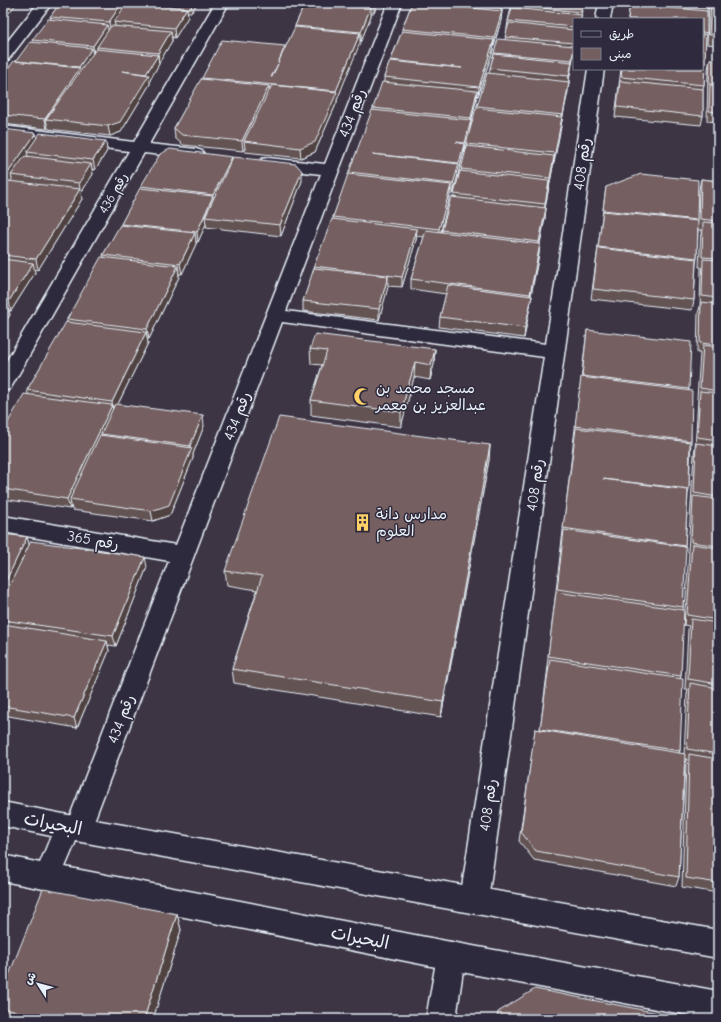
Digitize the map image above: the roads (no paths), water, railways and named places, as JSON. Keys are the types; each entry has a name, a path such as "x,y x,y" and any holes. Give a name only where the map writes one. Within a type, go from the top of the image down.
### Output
{"street":[{"path":"3,57 45,3"},
{"name":"رقم 436","path":"3,384 222,3"},
{"name":"رقم 434","path":"48,876 73,828 183,555 395,3"},
{"path":"603,18 606,3"},
{"name":"رقم 408","path":"474,900 596,70"},
{"path":"3,131 208,156"},
{"path":"254,161 331,170"},
{"path":"275,315 555,352"},
{"name":"رقم 365","path":"3,524 183,555"},
{"name":"البحيرات","path":"3,814 73,828 718,944"},
{"name":"البحيرات","path":"3,868 450,956 718,1006"},
{"path":"441,1019 450,956"}],"place":[{"name":"مسجد محمد بن عبدالعزيز بن معمر","path":"363,397"},
{"name":"مدارس دانة العلوم","path":"363,523"}]}
